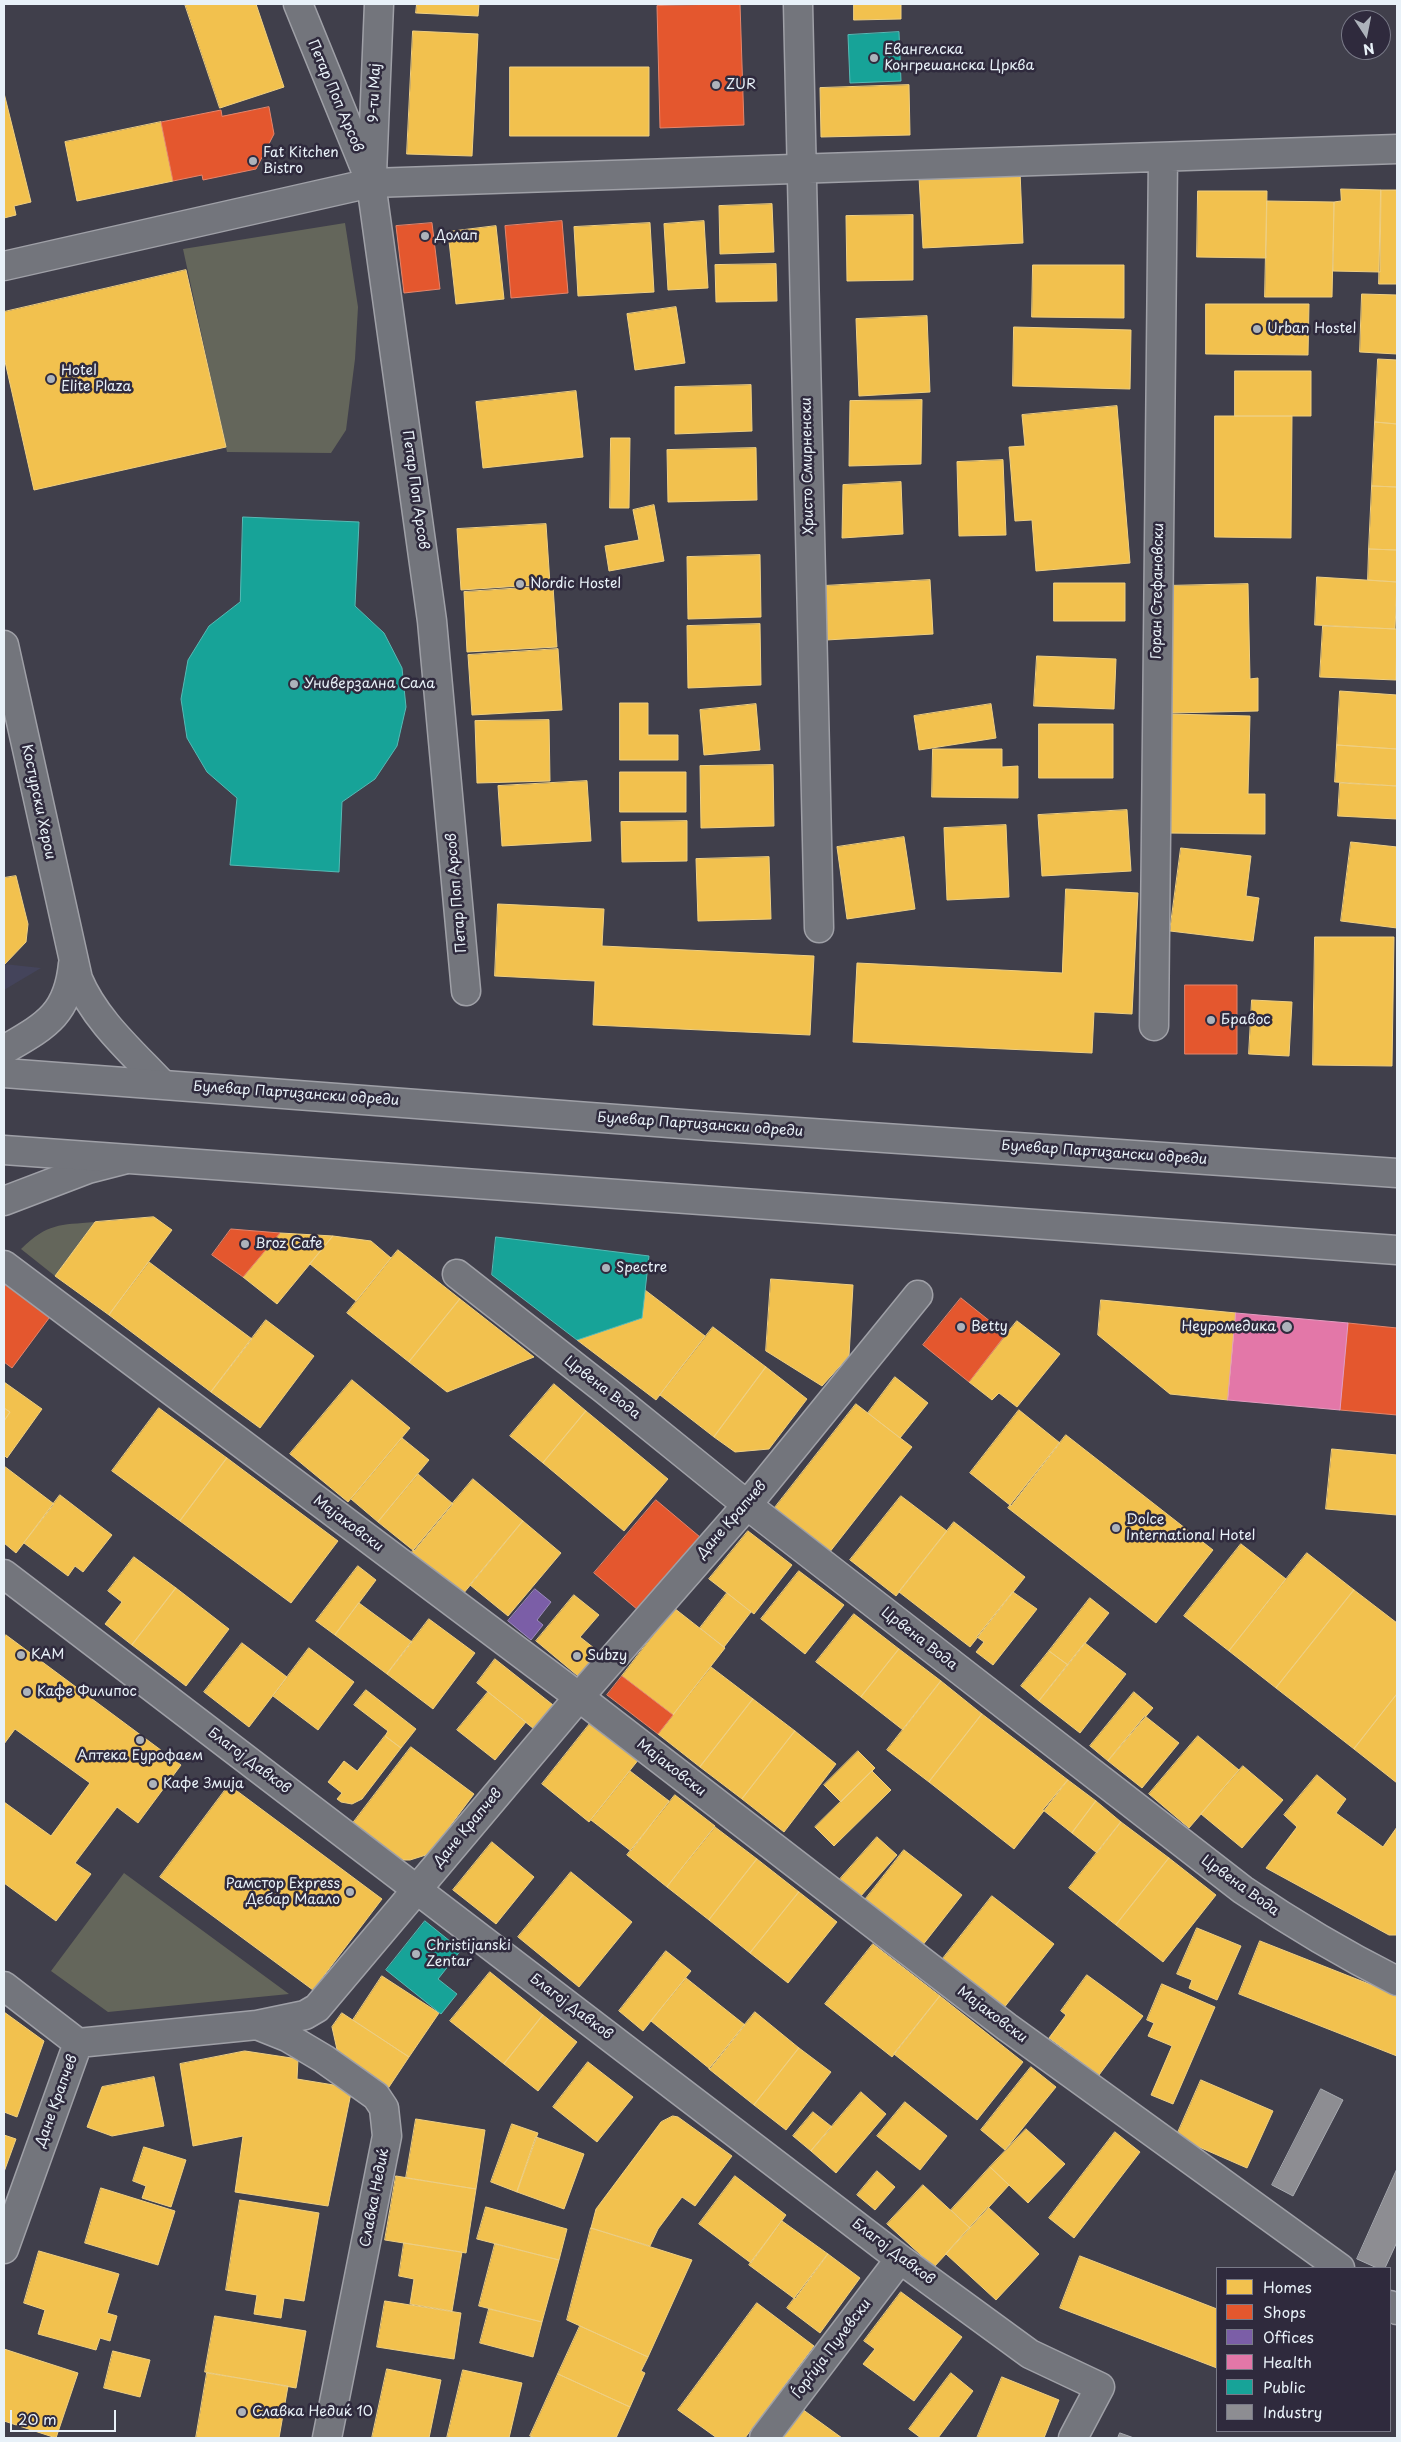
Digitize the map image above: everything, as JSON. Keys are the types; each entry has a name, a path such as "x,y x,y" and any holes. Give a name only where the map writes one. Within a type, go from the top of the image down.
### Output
{"street":[{"name":"Петар Поп Арсов","path":"298,4 371,183 432,621 466,992"},
{"name":"9-ти Мај","path":"371,183 379,4"},
{"name":"Христо Смирненски","path":"798,4 819,928"},
{"path":"4,266 371,183 1397,149"},
{"name":"Горан Стефановски","path":"1154,1026 1163,157"},
{"name":"Костурски Херои","path":"4,644 73,960 83,993 100,1016 162,1084"},
{"name":"Костурски Херои","path":"4,1050 53,1018 67,996 73,960"},
{"name":"Булевар Партизански одреди","path":"4,1073 719,1126 1397,1173"},
{"path":"4,1150 1397,1250"},
{"path":"4,1201 88,1169 127,1159"},
{"name":"Мајаковски","path":"4,1265 579,1696 1007,2027 1339,2267"},
{"name":"Црвена Вода","path":"457,1274 605,1390 746,1505 1243,1890 1306,1933 1346,1956 1397,1980"},
{"name":"Дане Крапчев","path":"4,2249 78,2043 258,2025 305,2015 317,2008 579,1696 746,1505 918,1295"},
{"name":"Благој Давков","path":"4,1574 900,2259 1030,2354 1100,2387 1073,2438"},
{"path":"4,1986 78,2043"},
{"name":"Славка Недиќ","path":"258,2025 299,2044 359,2083 381,2102 387,2121 387,2136 327,2438"},
{"name":"Ѓорѓиja Пулевски","path":"764,2438 900,2259"}],"shaded area":[{"path":"345,223 358,307 355,359 346,430 331,453 227,452 183,249"},
{"path":"4,964 41,968 4,990"},
{"path":"95,1222 55,1276 21,1249 39,1234 55,1227"},
{"path":"124,1873 289,1994 108,2012 51,1971"}],"building: Homes":[{"path":"185,4 256,4 284,87 220,108"},
{"path":"417,4 479,4 478,16 416,13"},
{"path":"854,4 901,4 901,19 854,20"},
{"path":"413,31 478,34 472,156 407,154"},
{"path":"510,67 649,67 649,136 510,136"},
{"path":"909,85 910,135 821,137 820,88"},
{"path":"4,93 31,202 14,206 16,215 4,218"},
{"path":"161,122 173,181 77,201 65,142"},
{"path":"1020,171 1023,243 923,248 919,177"},
{"path":"1341,189 1381,190 1380,272 1333,271 1334,202 1341,201"},
{"path":"1381,190 1397,190 1397,284 1379,284"},
{"path":"1198,191 1267,191 1266,258 1197,257"},
{"path":"1267,201 1334,202 1332,297 1265,297"},
{"path":"772,204 774,252 720,254 719,206"},
{"path":"913,215 913,280 847,281 846,216"},
{"path":"704,221 708,288 668,290 664,224"},
{"path":"650,223 654,292 578,296 574,227"},
{"path":"496,226 504,299 456,304 448,232"},
{"path":"776,264 777,301 716,302 715,265"},
{"path":"1033,265 1124,265 1124,318 1032,317"},
{"path":"186,270 226,447 34,490 4,357 4,312"},
{"path":"1362,294 1397,295 1397,354 1360,352"},
{"name":"Urban Hostel","path":"1206,304 1309,304 1308,355 1206,354"},
{"path":"676,307 685,363 635,370 627,314"},
{"path":"927,316 930,392 859,396 856,319"},
{"path":"1014,327 1131,330 1130,389 1013,386"},
{"path":"1378,359 1397,360 1397,424 1375,422"},
{"path":"1235,371 1311,371 1311,416 1235,416"},
{"path":"751,385 752,431 675,434 675,387"},
{"path":"576,391 583,457 483,468 476,402"},
{"path":"922,400 921,464 849,466 850,401"},
{"path":"1117,406 1130,563 1036,571 1032,520 1015,521 1009,447 1025,446 1022,415"},
{"path":"1215,416 1292,416 1291,538 1215,537"},
{"path":"1375,422 1397,424 1397,487 1372,486"},
{"path":"611,438 630,438 629,508 610,508"},
{"path":"756,448 757,500 668,502 667,450"},
{"path":"1003,460 1006,535 959,536 957,462"},
{"path":"901,482 903,534 842,538 843,485"},
{"path":"1372,486 1397,487 1397,550 1369,549"},
{"path":"654,505 664,561 609,571 605,546 639,540 633,510"},
{"path":"546,524 550,584 461,590 457,529"},
{"path":"1369,549 1397,550 1397,582 1368,580"},
{"path":"760,555 761,617 688,619 687,557"},
{"path":"1317,577 1397,582 1395,629 1315,625"},
{"path":"930,580 933,634 826,640 823,586"},
{"path":"1054,583 1125,583 1125,621 1054,621"},
{"path":"1248,584 1250,679 1258,678 1258,711 1171,713 1170,659 1164,586"},
{"path":"553,586 557,647 467,652 464,592"},
{"path":"760,624 761,685 688,688 687,626"},
{"path":"1323,626 1397,629 1396,680 1320,677"},
{"path":"558,649 562,710 472,715 468,655"},
{"path":"1037,656 1116,659 1114,709 1034,706"},
{"path":"1340,691 1397,695 1397,749 1337,745"},
{"path":"620,703 648,703 648,735 678,735 678,760 620,760"},
{"path":"756,704 760,750 704,755 700,710"},
{"path":"991,704 996,738 919,750 914,716"},
{"path":"1168,714 1250,716 1248,794 1265,794 1265,834 1165,833"},
{"path":"549,720 550,781 477,783 475,721"},
{"path":"1039,724 1113,724 1113,778 1039,778"},
{"path":"1337,745 1397,749 1397,786 1335,782"},
{"path":"933,749 1002,749 1002,767 1018,766 1018,798 932,797"},
{"path":"773,765 774,826 701,828 700,766"},
{"path":"620,772 686,772 686,812 620,812"},
{"path":"587,781 591,841 502,846 498,786"},
{"path":"1340,783 1397,786 1397,819 1338,816"},
{"path":"1127,810 1131,871 1042,876 1038,815"},
{"path":"687,821 687,861 622,862 621,822"},
{"path":"1006,825 1009,897 947,900 944,828"},
{"path":"904,837 915,909 847,919 837,847"},
{"path":"1351,842 1397,847 1397,928 1341,921"},
{"path":"1181,848 1251,856 1246,896 1259,898 1253,941 1170,931"},
{"path":"769,857 771,919 698,921 696,859"},
{"path":"16,876 28,924 26,942 4,965 4,878"},
{"path":"1066,889 1138,893 1132,1014 1094,1012 1092,1053 853,1042 857,963 1062,973"},
{"path":"498,904 604,909 602,946 814,956 810,1035 593,1025 595,981 495,976"},
{"path":"1315,937 1394,937 1392,1066 1313,1065"},
{"path":"1252,1000 1292,1002 1289,1056 1249,1054"},
{"path":"154,1217 172,1230 109,1315 55,1276 95,1222"},
{"path":"280,1233 333,1236 277,1304 243,1277"},
{"path":"333,1236 371,1241 391,1258 356,1301 310,1264"},
{"path":"398,1250 460,1299 409,1362 347,1313"},
{"path":"149,1262 252,1339 211,1392 109,1315"},
{"path":"771,1279 853,1285 849,1356 822,1386 766,1351"},
{"path":"645,1290 705,1336 656,1400 577,1340 642,1318"},
{"path":"460,1299 534,1357 447,1392 409,1362"},
{"path":"1101,1300 1236,1313 1228,1400 1170,1394 1098,1335"},
{"path":"266,1320 314,1356 260,1428 211,1392"},
{"path":"1017,1321 1060,1354 1017,1407 999,1393 992,1400 969,1382"},
{"path":"713,1327 766,1367 714,1437 660,1395"},
{"path":"766,1367 807,1399 769,1449 735,1452 714,1437"},
{"path":"895,1377 928,1403 900,1438 868,1413"},
{"path":"352,1380 410,1428 348,1502 290,1454"},
{"path":"4,1382 42,1409 7,1458 4,1455 4,1421 10,1412 4,1408"},
{"path":"554,1384 586,1411 543,1463 510,1436"},
{"path":"856,1404 912,1447 829,1553 773,1510"},
{"path":"4,1408 10,1412 4,1421"},
{"path":"159,1408 227,1458 180,1521 112,1471"},
{"path":"1019,1410 1060,1443 1011,1506 970,1473"},
{"path":"586,1411 668,1479 624,1531 543,1463"},
{"path":"1066,1435 1213,1550 1156,1623 1008,1508"},
{"path":"402,1438 429,1460 378,1522 351,1499"},
{"path":"1332,1449 1397,1455 1397,1515 1326,1509"},
{"path":"227,1458 338,1541 291,1603 180,1521"},
{"path":"4,1466 54,1504 16,1553 4,1543"},
{"path":"418,1474 453,1504 414,1551 378,1522"},
{"path":"473,1479 523,1521 463,1594 412,1552"},
{"path":"60,1495 112,1535 83,1572 75,1566 68,1576 24,1543"},
{"path":"901,1496 947,1531 896,1596 850,1560"},
{"path":"523,1521 561,1553 508,1616 470,1585"},
{"path":"954,1522 1025,1577 970,1647 899,1592"},
{"path":"748,1531 792,1565 754,1614 709,1579"},
{"path":"1241,1544 1286,1579 1229,1651 1184,1616"},
{"path":"1307,1553 1354,1590 1276,1688 1229,1651"},
{"path":"134,1557 176,1588 132,1645 105,1624 122,1602 108,1591"},
{"path":"358,1566 376,1580 335,1635 316,1621"},
{"path":"799,1571 844,1605 805,1654 761,1619"},
{"path":"176,1588 229,1629 186,1686 132,1645"},
{"path":"1354,1590 1397,1623 1397,1694 1354,1749 1276,1688"},
{"path":"1013,1592 1037,1609 993,1665 976,1652 984,1642 977,1637"},
{"path":"727,1593 751,1612 724,1647 700,1628"},
{"path":"574,1595 599,1615 580,1637 599,1652 578,1676 536,1641"},
{"path":"1090,1598 1109,1613 1068,1665 1049,1651"},
{"path":"359,1603 412,1642 387,1674 335,1635"},
{"path":"674,1608 725,1648 673,1715 622,1676"},
{"path":"854,1614 899,1649 861,1697 816,1662"},
{"path":"429,1619 475,1653 433,1709 387,1674"},
{"path":"6,1635 181,1765 138,1823 117,1807 75,1863 91,1874 56,1921 4,1883 4,1802 51,1836 90,1783 15,1729 4,1744 4,1637"},
{"path":"242,1643 287,1677 249,1727 204,1692"},
{"path":"1085,1643 1126,1674 1080,1733 1039,1701"},
{"path":"309,1648 354,1682 318,1730 273,1696"},
{"path":"899,1649 941,1681 903,1730 861,1697"},
{"path":"1049,1651 1068,1665 1039,1701 1021,1686"},
{"path":"495,1659 553,1705 534,1729 477,1683"},
{"path":"711,1667 753,1699 700,1767 658,1734"},
{"path":"941,1681 982,1714 929,1782 887,1750"},
{"path":"366,1690 416,1729 401,1748 385,1736 388,1731 354,1705"},
{"path":"488,1692 526,1722 495,1760 457,1730"},
{"path":"1134,1692 1153,1708 1108,1761 1090,1746"},
{"path":"1397,1694 1397,1783 1354,1749"},
{"path":"753,1699 795,1731 742,1799 700,1767"},
{"path":"982,1714 1068,1780 1014,1849 929,1782"},
{"path":"1145,1716 1179,1743 1142,1788 1108,1761"},
{"path":"592,1721 639,1759 589,1822 542,1784"},
{"path":"795,1731 836,1764 784,1832 742,1799"},
{"path":"385,1736 401,1748 362,1799 352,1804 341,1802 337,1799 342,1793 328,1782 344,1761 357,1771"},
{"path":"1198,1736 1239,1770 1189,1828 1149,1794"},
{"path":"411,1747 474,1794 429,1854 410,1860 401,1860 353,1823"},
{"path":"858,1751 875,1768 841,1802 824,1785"},
{"path":"1243,1766 1283,1800 1242,1848 1201,1814"},
{"path":"630,1771 669,1801 631,1851 591,1820"},
{"path":"872,1771 891,1790 834,1846 815,1827"},
{"path":"1317,1775 1346,1799 1336,1813 1383,1847 1397,1827 1397,1935 1389,1935 1266,1868 1297,1827 1284,1815"},
{"path":"1068,1780 1096,1801 1072,1833 1043,1810"},
{"path":"229,1785 382,1899 313,1990 160,1877"},
{"path":"675,1795 715,1826 667,1887 627,1855"},
{"path":"1096,1801 1121,1822 1097,1853 1072,1833"},
{"path":"1121,1822 1169,1858 1116,1925 1069,1888"},
{"path":"715,1827 757,1859 709,1920 667,1887"},
{"path":"877,1837 897,1855 860,1897 840,1879"},
{"path":"492,1842 534,1877 496,1924 453,1890"},
{"path":"904,1850 962,1895 922,1946 864,1901"},
{"path":"1169,1858 1216,1895 1163,1962 1116,1925"},
{"path":"757,1859 799,1892 750,1953 709,1920"},
{"path":"571,1872 632,1922 579,1987 518,1937"},
{"path":"799,1892 837,1922 788,1983 750,1953"},
{"path":"992,1896 1054,1944 1003,2009 941,1961"},
{"path":"1197,1928 1241,1946 1217,2000 1189,1988 1192,1980 1177,1974"},
{"path":"1260,1941 1397,1995 1397,2056 1239,1994"},
{"path":"873,1944 940,1996 892,2057 825,2004"},
{"path":"666,1951 691,1971 643,2031 619,2011"},
{"path":"490,1972 543,2015 504,2064 450,2021"},
{"path":"1087,1975 1143,2016 1099,2075 1049,2038 1066,2015 1061,2011"},
{"path":"382,1976 439,2013 409,2057 353,2020"},
{"path":"686,1978 745,2025 710,2069 651,2021"},
{"path":"1162,1984 1215,2007 1173,2104 1151,2095 1172,2046 1148,2036 1154,2023 1147,2020"},
{"path":"940,1996 1023,2062 977,2120 894,2054"},
{"path":"4,2012 44,2041 17,2117 4,2112"},
{"path":"755,2012 799,2048 754,2105 709,2069"},
{"path":"342,2013 409,2057 385,2093 340,2063 332,2027"},
{"path":"543,2015 577,2042 538,2091 504,2064"},
{"path":"799,2048 831,2072 786,2130 754,2105"},
{"path":"245,2051 298,2059 297,2079 352,2088 328,2206 235,2192 243,2136 193,2146 180,2064"},
{"path":"588,2062 633,2097 597,2142 553,2107"},
{"path":"1031,2067 1056,2087 1005,2150 981,2130"},
{"path":"154,2077 164,2126 112,2136 87,2127 102,2087"},
{"path":"1201,2080 1273,2111 1247,2168 1176,2137"},
{"path":"861,2092 886,2114 836,2173 811,2151"},
{"path":"905,2102 947,2136 920,2170 877,2136"},
{"path":"813,2112 832,2127 811,2151 793,2136"},
{"path":"673,2116 678,2117 732,2156 695,2206 682,2197 658,2229 650,2246 591,2228 596,2209 661,2122"},
{"path":"416,2119 485,2130 476,2189 406,2178"},
{"path":"512,2124 538,2133 517,2192 491,2182"},
{"path":"1026,2129 1065,2164 1028,2203 990,2167"},
{"path":"1115,2132 1140,2152 1074,2238 1049,2218"},
{"path":"4,2135 16,2139 4,2172"},
{"path":"536,2137 584,2154 564,2209 517,2192"},
{"path":"144,2147 186,2160 171,2207 142,2198 146,2186 133,2181"},
{"path":"990,2167 1009,2185 970,2228 951,2210"},
{"path":"877,2171 895,2187 875,2210 857,2195"},
{"path":"396,2176 476,2189 466,2253 385,2240"},
{"path":"735,2176 786,2215 751,2263 699,2224"},
{"path":"923,2185 970,2228 934,2267 887,2224"},
{"path":"101,2188 175,2211 158,2265 85,2243"},
{"path":"240,2200 319,2213 304,2301 284,2298 281,2318 254,2314 257,2295 226,2290"},
{"path":"486,2207 567,2229 559,2260 477,2239"},
{"path":"988,2207 1039,2254 996,2300 946,2254"},
{"path":"782,2221 828,2254 795,2299 749,2265"},
{"path":"591,2228 692,2260 648,2357 567,2320"},
{"path":"404,2243 462,2252 452,2311 410,2304 414,2279 399,2276"},
{"path":"495,2244 559,2260 542,2322 479,2306"},
{"path":"39,2251 119,2274 107,2313 117,2316 110,2341 100,2338 96,2350 38,2334 45,2310 24,2303"},
{"path":"828,2254 860,2278 820,2333 787,2308"},
{"path":"1080,2256 1216,2309 1216,2368 1060,2308"},
{"path":"901,2292 962,2337 914,2401 863,2364 875,2349 864,2341"},
{"path":"385,2301 461,2313 454,2359 377,2347"},
{"path":"757,2303 814,2346 745,2438 717,2438 678,2410"},
{"path":"489,2309 542,2322 533,2357 480,2343"},
{"path":"215,2316 306,2331 296,2388 205,2372"},
{"path":"580,2326 648,2357 641,2371 645,2373 630,2407 558,2374"},
{"path":"4,2349 78,2373 56,2438 4,2421"},
{"path":"113,2351 150,2360 140,2397 104,2388"},
{"path":"387,2369 441,2380 429,2438 372,2438"},
{"path":"463,2370 522,2383 509,2438 447,2438"},
{"name":"Славка Недиќ 10","path":"207,2373 288,2386 279,2438 196,2438"},
{"path":"951,2373 973,2391 938,2438 921,2438 909,2429"},
{"path":"558,2374 630,2407 616,2438 535,2438 530,2436"},
{"path":"1002,2377 1059,2400 1044,2438 977,2438"},
{"path":"802,2409 842,2438 780,2438"}],"building: Shops":[{"path":"740,4 744,125 660,128 657,6"},
{"path":"269,107 274,134 256,169 203,180 202,175 173,181 161,122 221,110 222,116"},
{"path":"562,221 568,293 511,298 505,226"},
{"path":"432,223 440,289 404,293 396,226"},
{"name":"Бравос","path":"1185,985 1237,985 1237,1054 1185,1054"},
{"name":"Broz Cafe","path":"231,1229 280,1233 243,1277 212,1255"},
{"path":"4,1271 55,1310 12,1368 4,1362"},
{"path":"961,1298 1006,1334 969,1382 923,1345"},
{"path":"1348,1323 1397,1328 1397,1415 1340,1410"},
{"path":"656,1500 700,1537 638,1610 594,1573"},
{"path":"622,1676 673,1715 658,1734 607,1695"}],"building: Offices":[{"path":"535,1589 551,1602 537,1620 543,1625 531,1640 508,1621"}],"building: Health":[{"path":"1236,1313 1348,1323 1340,1410 1228,1400"}],"building: Public":[{"name":"Евангелска Конгрешанска Црква","path":"899,32 901,81 850,83 848,35"},
{"name":"Универзална Сала","path":"243,517 359,522 355,606 384,633 402,668 406,707 397,746 375,779 342,802 339,872 230,865 237,798 207,772 187,738 181,699 188,660 209,626 240,602"},
{"path":"496,1237 649,1256 642,1318 577,1340 492,1275"},
{"path":"425,1921 461,1950 438,1979 457,1994 441,2014 386,1970"}],"building: Industry":[{"path":"1321,2089 1343,2100 1293,2196 1272,2185"},
{"path":"1397,2169 1397,2242 1385,2267 1375,2267 1357,2259"},
{"path":"1120,2433 1134,2438 1118,2438"}],"place":[{"name":"Евангелска Конгрешанска Црква","path":"874,58"},
{"name":"ZUR","path":"716,85"},
{"name":"Fat Kitchen Bistro","path":"253,161"},
{"name":"Долап","path":"425,236"},
{"name":"Urban Hostel","path":"1257,329"},
{"name":"Hotel Elite Plaza","path":"51,379"},
{"name":"Nordic Hostel","path":"520,584"},
{"name":"Универзална Сала","path":"294,684"},
{"name":"Бравос","path":"1211,1020"},
{"name":"Broz Cafe","path":"245,1244"},
{"name":"Spectre","path":"606,1268"},
{"name":"Betty","path":"961,1327"},
{"name":"Неуромедика","path":"1287,1327"},
{"name":"Dolce International Hotel","path":"1116,1528"},
{"name":"КАМ","path":"21,1655"},
{"name":"Subzy","path":"577,1656"},
{"name":"Кафе Филипос","path":"27,1692"},
{"name":"Аптека Еурофаем","path":"140,1740"},
{"name":"Кафе Змија","path":"153,1784"},
{"name":"Рамстор Express Дебар Маало","path":"350,1892"},
{"name":"Christijanski Zentar","path":"416,1954"},
{"name":"Славка Недиќ 10","path":"242,2412"}]}
